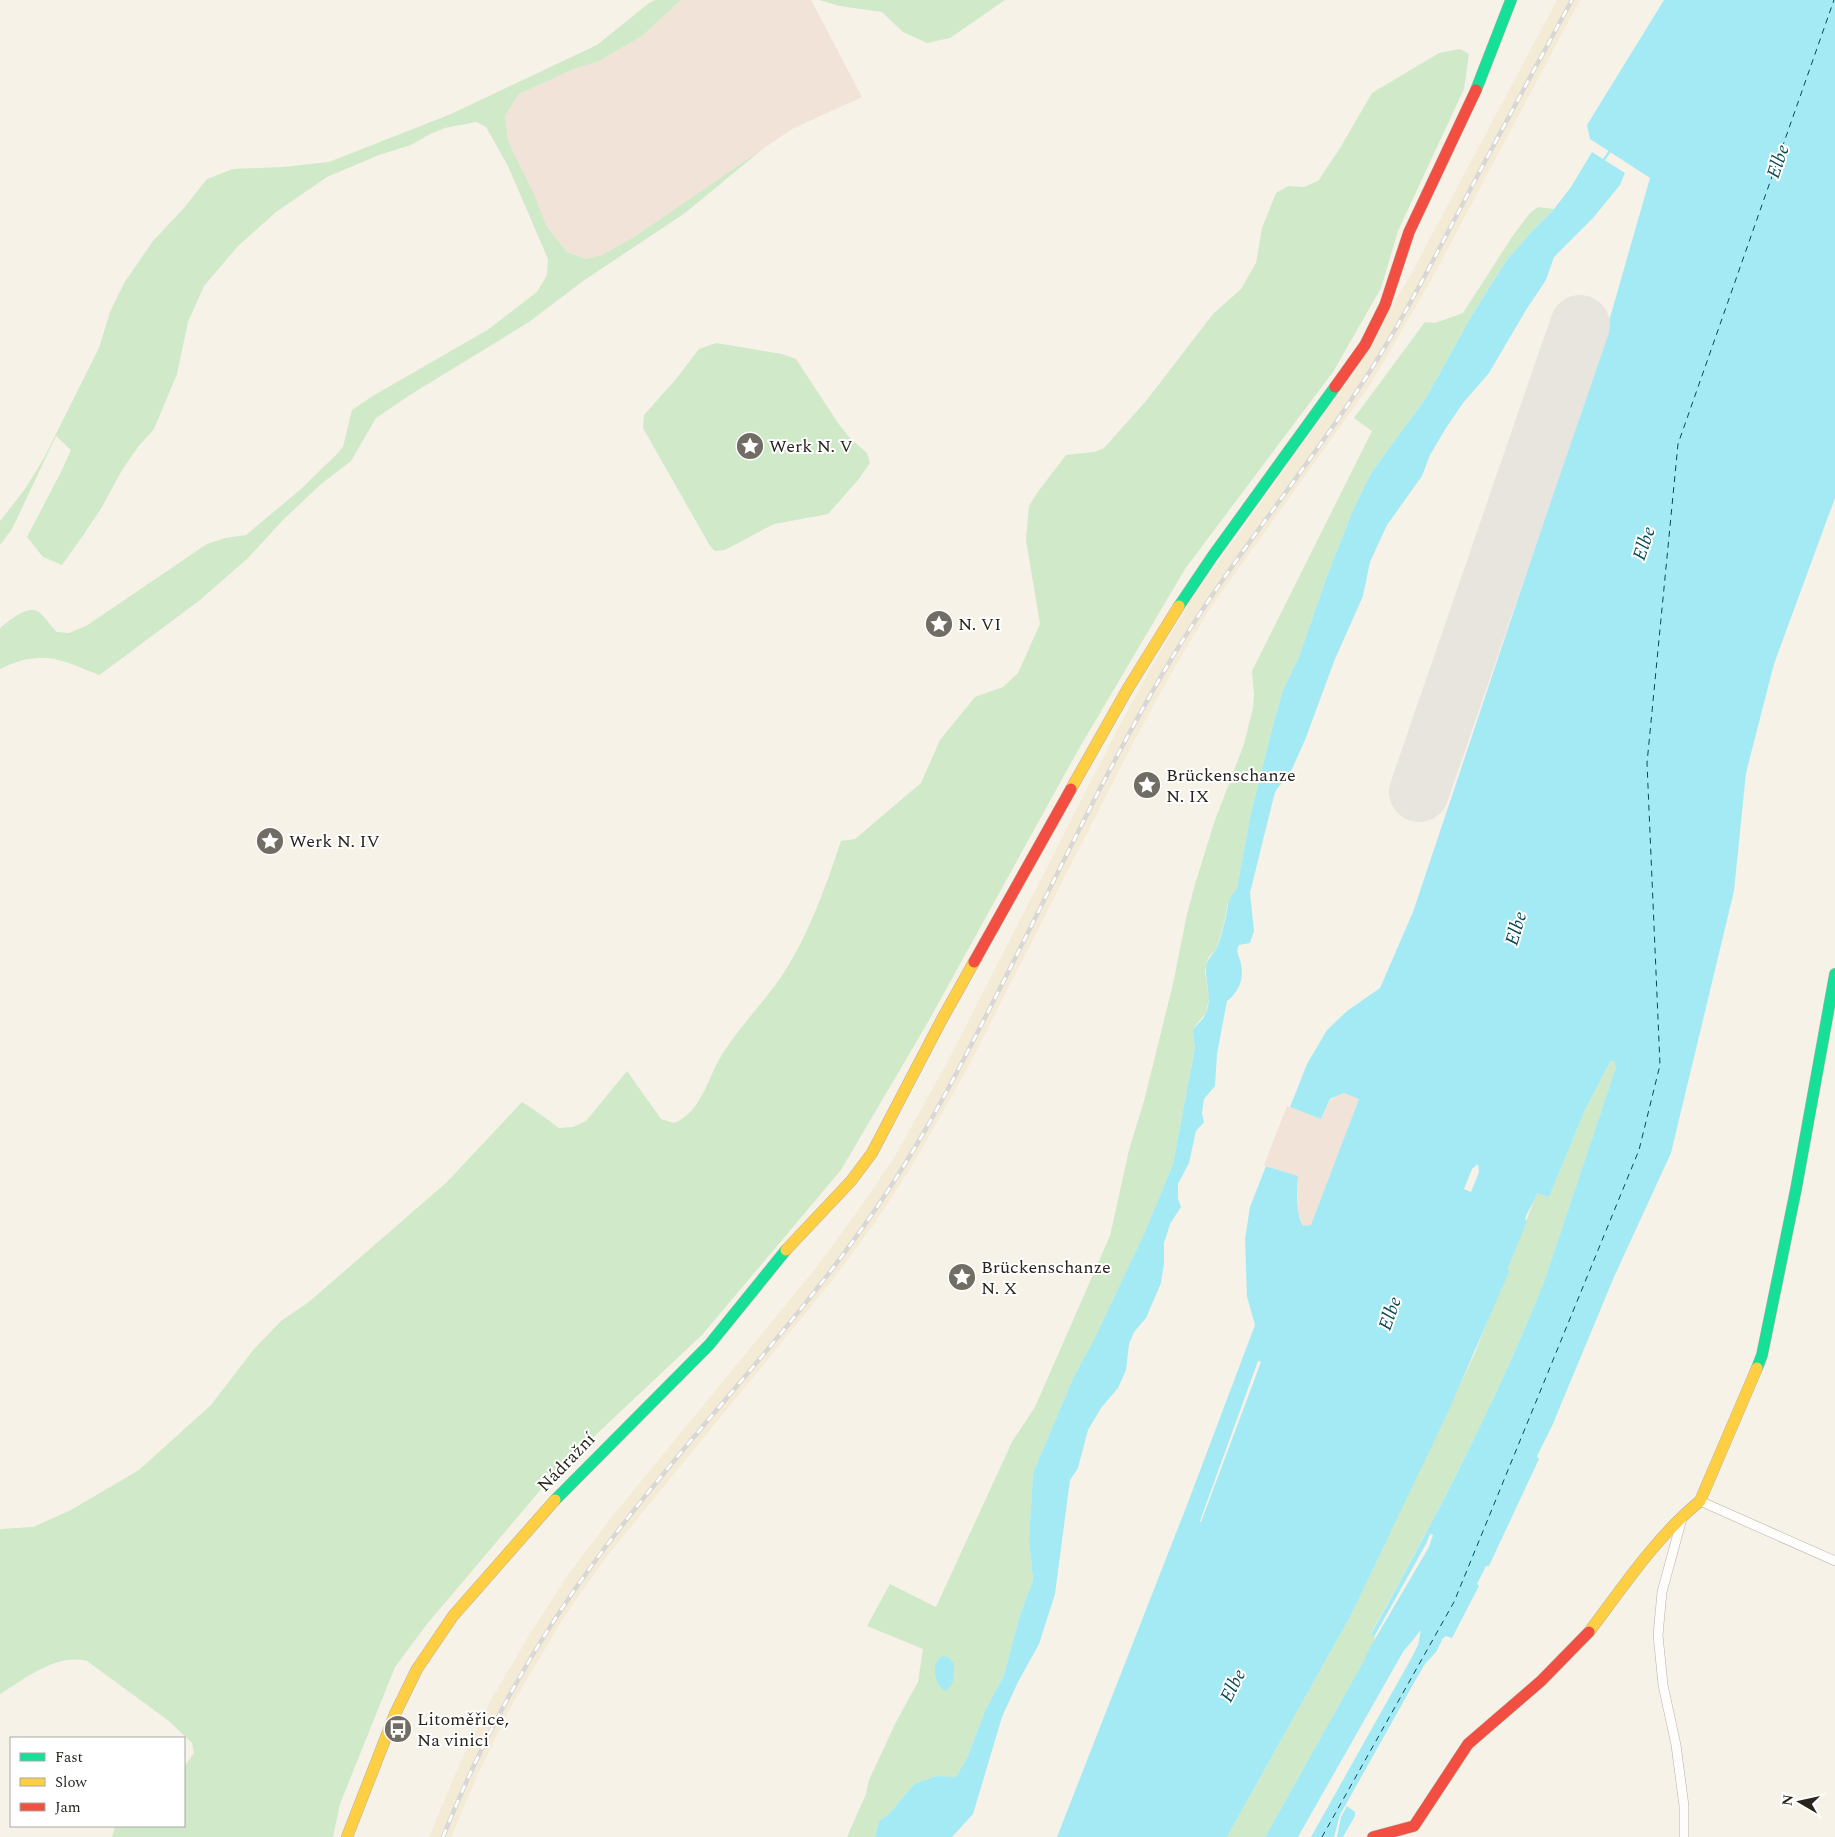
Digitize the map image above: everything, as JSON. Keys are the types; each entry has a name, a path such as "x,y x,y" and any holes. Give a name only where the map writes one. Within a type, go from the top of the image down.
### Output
{"main road":[{"name":"Nádražní","path":"347,1837 395,1714 417,1669 453,1616 563,1490 709,1345 777,1260 852,1181 872,1153 950,1004 1127,690 1168,622 1212,557 1365,345 1385,305 1409,232 1478,86 1511,0"},
{"path":"1373,1837 1414,1826 1418,1822 1468,1744 1541,1681 1588,1633 1653,1548 1683,1515 1700,1501 1762,1355 1796,1189 1835,974"}],"street":[{"path":"1700,1501 1835,1561"},
{"path":"1683,1515 1662,1592 1658,1635 1663,1685 1676,1745 1684,1806 1684,1837"}],"shaded area":[{"path":"681,0 811,0 862,97 792,129 634,237 602,255 586,259 567,252 547,227 533,192 508,141 505,116 519,94 574,69 599,61 642,36"},
{"path":"1557,0 1580,0 1429,284 1370,385 1209,610 1172,672 1135,739 968,1067 912,1166 874,1224 831,1282 607,1556 564,1617 510,1708 478,1774 451,1837 429,1837 459,1765 492,1698 567,1576 614,1514 815,1269 895,1156 950,1057 1117,730 1154,662 1192,599 1332,403 1370,345 1411,274"},
{"path":"1344,1093 1359,1099 1312,1225 1303,1226 1297,1209 1298,1176 1264,1165 1287,1106 1321,1119 1330,1100"}],"green space":[{"path":"655,0 681,0 642,36 599,61 574,69 519,94 505,116 508,141 533,192 547,227 567,252 586,259 602,255 634,237 764,148 685,213 583,281 529,322 413,393 376,418 351,461 320,485 283,520 248,558 200,600 99,675 73,664 39,658 28,659 0,669 0,628 25,611 36,611 57,632 69,633 86,626 207,544 225,538 246,535 301,489 338,453 343,447 352,410 371,397 489,329 537,292 547,275 548,259 508,166 486,127 476,122 445,128 411,145 379,155 327,177 276,212 238,246 204,286 188,322 177,374 154,429 138,447 122,470 102,507 62,565 43,557 27,537 71,450 56,436 12,529 0,545 0,521 25,489 44,458 99,348 110,312 124,283 153,241 184,208 207,179 233,169 283,167 329,162 451,114 597,45"},
{"path":"819,0 1005,0 950,38 927,43 903,32 882,12 840,6"},
{"path":"1460,49 1469,54 1464,89 1398,231 1381,288 1333,372 1185,569 1077,752 928,1022 841,1170 702,1335 554,1474 427,1624 395,1667 340,1804 333,1837 112,1837 115,1827 185,1827 185,1766 194,1753 192,1743 169,1721 87,1661 75,1660 52,1664 0,1694 0,1529 33,1527 71,1510 139,1470 211,1405 254,1349 281,1321 310,1301 447,1182 522,1102 559,1128 573,1127 586,1121 627,1071 661,1119 674,1123 684,1118 691,1111 698,1102 723,1053 776,984 801,943 816,909 841,841 855,839 921,783 940,740 975,697 1003,687 1018,673 1040,624 1026,540 1029,506 1037,493 1066,455 1094,452 1104,448 1146,401 1213,314 1241,289 1256,263 1262,228 1276,193 1288,186 1304,187 1318,181 1372,93 1439,53"},
{"path":"1538,207 1554,209 1506,261 1472,315 1426,398 1371,473 1353,510 1326,579 1299,657 1283,690 1250,817 1237,890 1227,906 1224,924 1216,949 1208,958 1205,971 1209,998 1206,1013 1195,1026 1193,1037 1195,1047 1173,1164 1144,1234 1093,1343 1074,1376 1033,1473 1029,1539 1033,1580 1020,1615 1004,1675 985,1711 967,1758 956,1778 936,1776 914,1784 889,1814 879,1821 875,1837 847,1837 866,1794 869,1780 896,1722 918,1682 923,1649 867,1626 890,1584 936,1607 1012,1442 1035,1407 1110,1236 1129,1150 1144,1101 1173,984 1187,914 1214,823 1244,744 1253,708 1252,671 1372,431 1354,418 1425,322 1435,323 1463,313 1512,237 1530,213"},
{"path":"716,343 782,354 796,359 838,423 850,438 867,453 870,463 858,480 828,514 774,524 725,550 715,551 710,546 643,428 644,415 676,379 699,349"},
{"path":"1615,1061 1616,1067 1544,1282 1485,1417 1371,1633 1375,1635 1374,1643 1265,1837 1227,1837 1351,1615 1475,1353 1537,1193 1549,1197 1585,1110 1610,1062"}],"water":[{"name":"Elbe","path":"1664,0 1835,0 1835,498 1774,664 1746,773 1734,891 1671,1153 1614,1277 1552,1426 1537,1456 1539,1459 1489,1566 1486,1566 1477,1584 1479,1586 1452,1638 1446,1636 1443,1638 1436,1652 1425,1664 1415,1681 1340,1815 1334,1837 1311,1837 1412,1657 1418,1645 1421,1630 1403,1652 1298,1837 1265,1837 1365,1656 1429,1547 1433,1535 1430,1534 1375,1635 1371,1634 1463,1461 1525,1327 1544,1282 1616,1067 1614,1061 1610,1062 1585,1110 1549,1197 1537,1193 1525,1219 1527,1221 1508,1268 1509,1272 1448,1412 1351,1615 1227,1837 1057,1837 1187,1505 1255,1325 1247,1297 1245,1239 1250,1207 1266,1166 1298,1176 1297,1201 1300,1220 1303,1226 1311,1225 1359,1099 1344,1093 1330,1099 1321,1119 1290,1107 1307,1064 1327,1030 1347,1011 1380,988 1413,912 1597,363 1650,178 1590,139 1587,125","holes":["1478,1164 1479,1172 1471,1192 1464,1189 1472,1169","1258,1361 1261,1362 1201,1522 1200,1521"]},
{"path":"1592,152 1625,173 1620,185 1593,218 1554,257 1546,280 1489,373 1463,403 1446,428 1430,455 1422,476 1387,525 1370,562 1363,596 1335,659 1305,740 1292,769 1275,792 1250,893 1254,931 1250,943 1239,945 1238,947 1242,978 1235,993 1227,1001 1217,1054 1215,1086 1204,1099 1202,1113 1204,1122 1196,1131 1189,1163 1178,1184 1178,1199 1181,1207 1170,1224 1164,1243 1164,1264 1161,1283 1146,1318 1134,1332 1129,1344 1126,1370 1118,1388 1101,1408 1088,1430 1078,1468 1070,1480 1055,1594 1039,1644 1018,1682 1002,1717 973,1814 952,1837 875,1837 879,1821 889,1814 914,1784 936,1776 956,1777 967,1758 985,1711 1004,1675 1020,1615 1033,1580 1029,1539 1033,1473 1074,1376 1093,1342 1144,1234 1173,1164 1195,1047 1193,1033 1208,1008 1207,963 1217,947 1229,902 1237,889 1250,817 1283,690 1299,657 1326,579 1353,510 1371,473 1426,398 1472,315 1506,261 1554,209 1571,187"},
{"path":"942,1656 948,1657 954,1664 952,1683 944,1691 937,1682 935,1672 935,1664"},
{"path":"1347,1806 1355,1812 1355,1816 1343,1837 1337,1837 1341,1817"}],"waterway":[{"path":"1603,161 1610,151"}],"ferry route":[{"path":"1322,1837 1454,1602 1639,1150 1660,1065 1647,763 1678,444 1834,0"}],"runway":[{"path":"1419,792 1580,325"}],"railway":[{"path":"443,1837 475,1762 493,1726 533,1654 577,1586 674,1461 823,1281 858,1234 905,1164 956,1074 1142,709 1213,594 1339,418 1389,340 1572,0"}],"traffic: fast":[{"path":"1476,90 1511,0"},
{"path":"1179,606 1212,557 1335,387"},
{"path":"1757,1368 1762,1355 1796,1189 1835,974"},
{"path":"555,1500 709,1345 786,1250"}],"traffic: slow":[{"path":"1071,789 1127,690 1179,606"},
{"path":"786,1250 851,1181 872,1153 974,962"},
{"path":"1589,1632 1627,1580 1655,1546 1700,1501 1757,1368"},
{"path":"347,1837 395,1714 417,1669 453,1616 555,1500"}],"traffic: jam":[{"path":"1335,387 1365,345 1385,305 1409,232 1476,90"},
{"path":"974,962 1071,789"},
{"path":"1373,1837 1414,1826 1468,1744 1541,1681 1589,1632"}],"place":[{"name":"Werk N. V","path":"750,446"},
{"name":"N. VI","path":"939,624"},
{"name":"Brückenschanze N. IX","path":"1147,785"},
{"name":"Werk N. IV","path":"270,841"},
{"name":"Brückenschanze N. X","path":"962,1277"},
{"name":"Litoměřice, Na vinici","path":"398,1729"}]}
